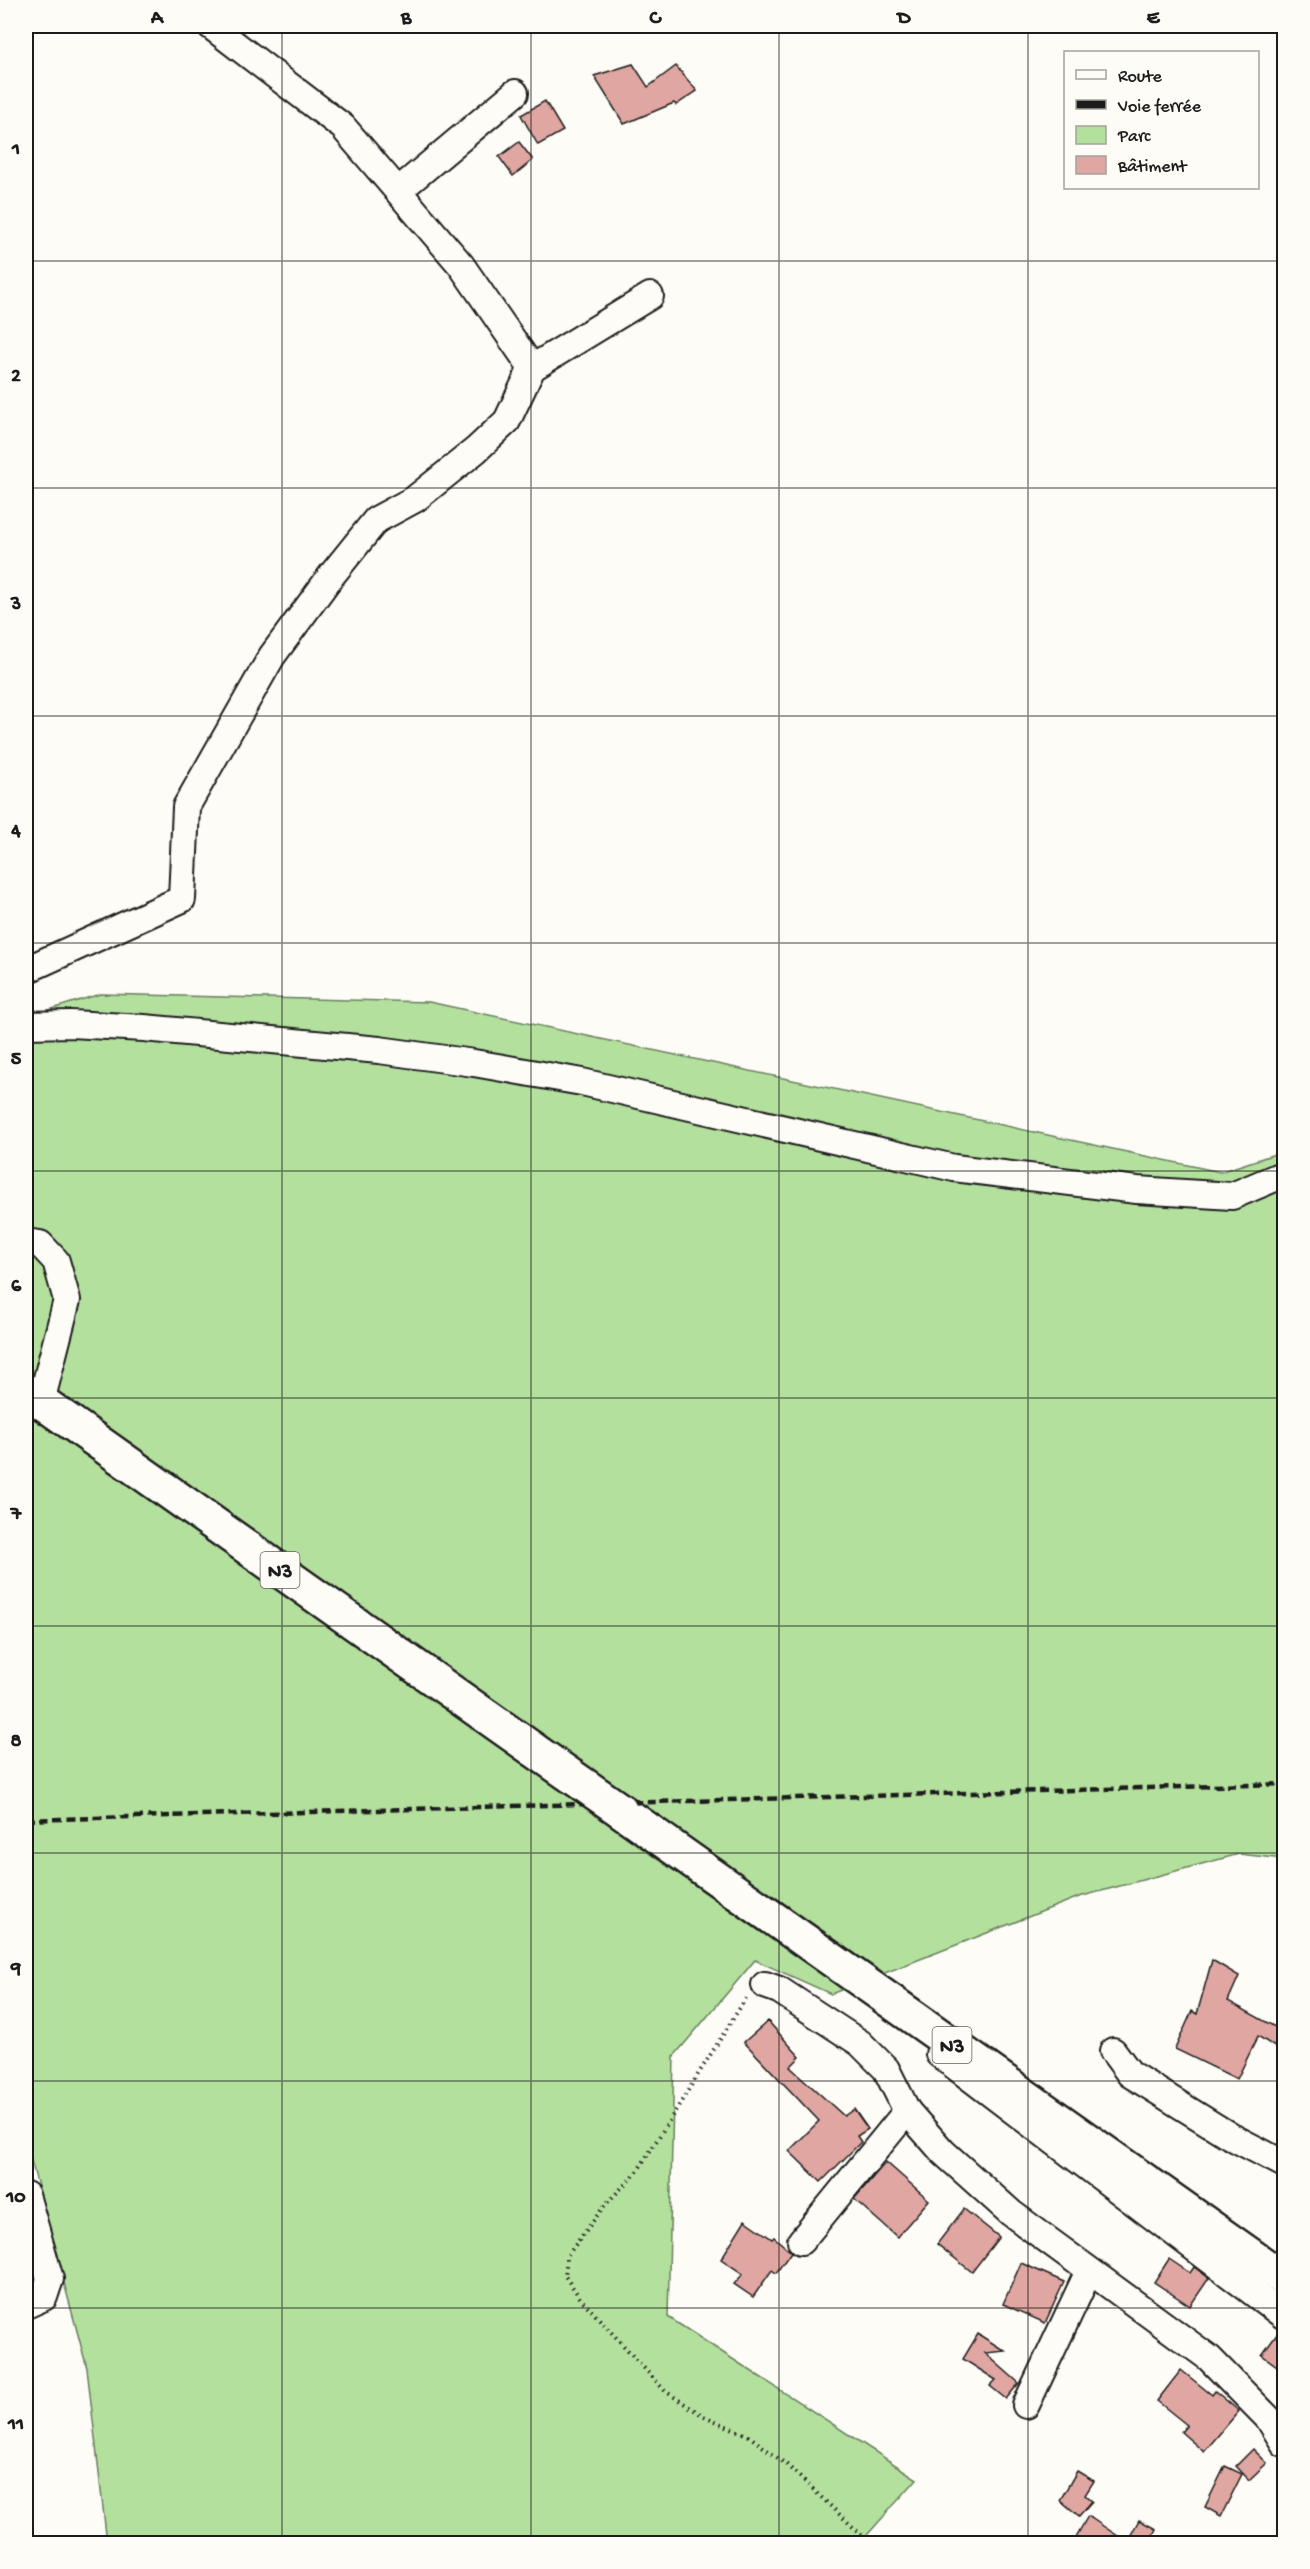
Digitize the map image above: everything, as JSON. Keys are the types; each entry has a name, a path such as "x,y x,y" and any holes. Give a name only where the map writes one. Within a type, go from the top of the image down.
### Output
{"highway":[{"name":"N3","path":"33,1396 1284,2279"}],"street":[{"path":"211,26 343,127 461,265 532,368"},
{"path":"398,191 515,93"},
{"path":"26,970 182,899 186,807 272,656 376,520 415,499 476,450 507,421 532,368 650,296"},
{"path":"26,1025 71,1024 144,1028 379,1050 474,1063 582,1082 954,1168 1068,1182 1232,1196 1284,1174"},
{"path":"26,1242 40,1244 56,1261 67,1300 33,1396"},
{"path":"810,1946 880,2009 1284,2316"},
{"path":"765,1984 779,1990 860,2043 886,2069 907,2111 943,2152 1011,2213 1209,2358 1269,2419 1284,2443"},
{"path":"1113,2051 1131,2074 1230,2136 1284,2164"},
{"path":"801,2241 907,2111"},
{"path":"26,2195 50,2279 44,2297 26,2305"},
{"path":"1026,2405 1089,2271"}],"path":[{"path":"765,1984 751,1989 636,2172 605,2205 567,2256 565,2276 580,2298 665,2391 702,2415 756,2441 787,2465 871,2544"}],"green space":[{"path":"100,994 429,1002 1220,1172 1284,1151 1284,1859 1239,1854 1079,1897 831,1994 755,1960 674,2056 668,2317 917,2479 860,2543 107,2543 87,2368 26,2142 26,1017"}],"building":[{"path":"633,64 648,87 676,66 697,91 676,105 674,103 624,124 594,76"},
{"path":"545,101 563,131 538,145 521,115"},
{"path":"519,142 533,160 513,176 499,157"},
{"path":"1212,1960 1239,1976 1228,2001 1284,2032 1284,2053 1258,2036 1237,2079 1175,2049 1192,2011 1197,2014"},
{"path":"768,2021 800,2057 790,2067 844,2116 854,2109 868,2129 857,2136 861,2142 821,2182 789,2151 819,2121 744,2042"},
{"path":"886,2162 929,2200 897,2237 854,2199"},
{"path":"964,2209 999,2237 972,2272 937,2244"},
{"path":"745,2220 772,2239 774,2237 791,2252 776,2273 772,2270 753,2297 734,2284 743,2274 721,2259"},
{"path":"1169,2259 1190,2273 1194,2267 1209,2278 1190,2306 1154,2282"},
{"path":"1021,2263 1064,2282 1045,2323 1003,2304"},
{"path":"1280,2330 1284,2331 1284,2355 1277,2366 1262,2355"},
{"path":"978,2334 1005,2351 985,2353 1019,2383 1006,2399 990,2386 996,2380 963,2359"},
{"path":"1181,2370 1212,2395 1215,2391 1239,2411 1204,2452 1181,2432 1187,2425 1157,2401"},
{"path":"1253,2449 1267,2463 1249,2480 1236,2466"},
{"path":"1225,2466 1242,2474 1221,2516 1205,2507"},
{"path":"1077,2471 1094,2481 1085,2495 1092,2501 1079,2516 1060,2500"},
{"path":"1088,2516 1127,2542 1139,2520 1156,2529 1148,2544 1072,2544"}],"railway":[{"path":"26,1820 1284,1784"}]}
